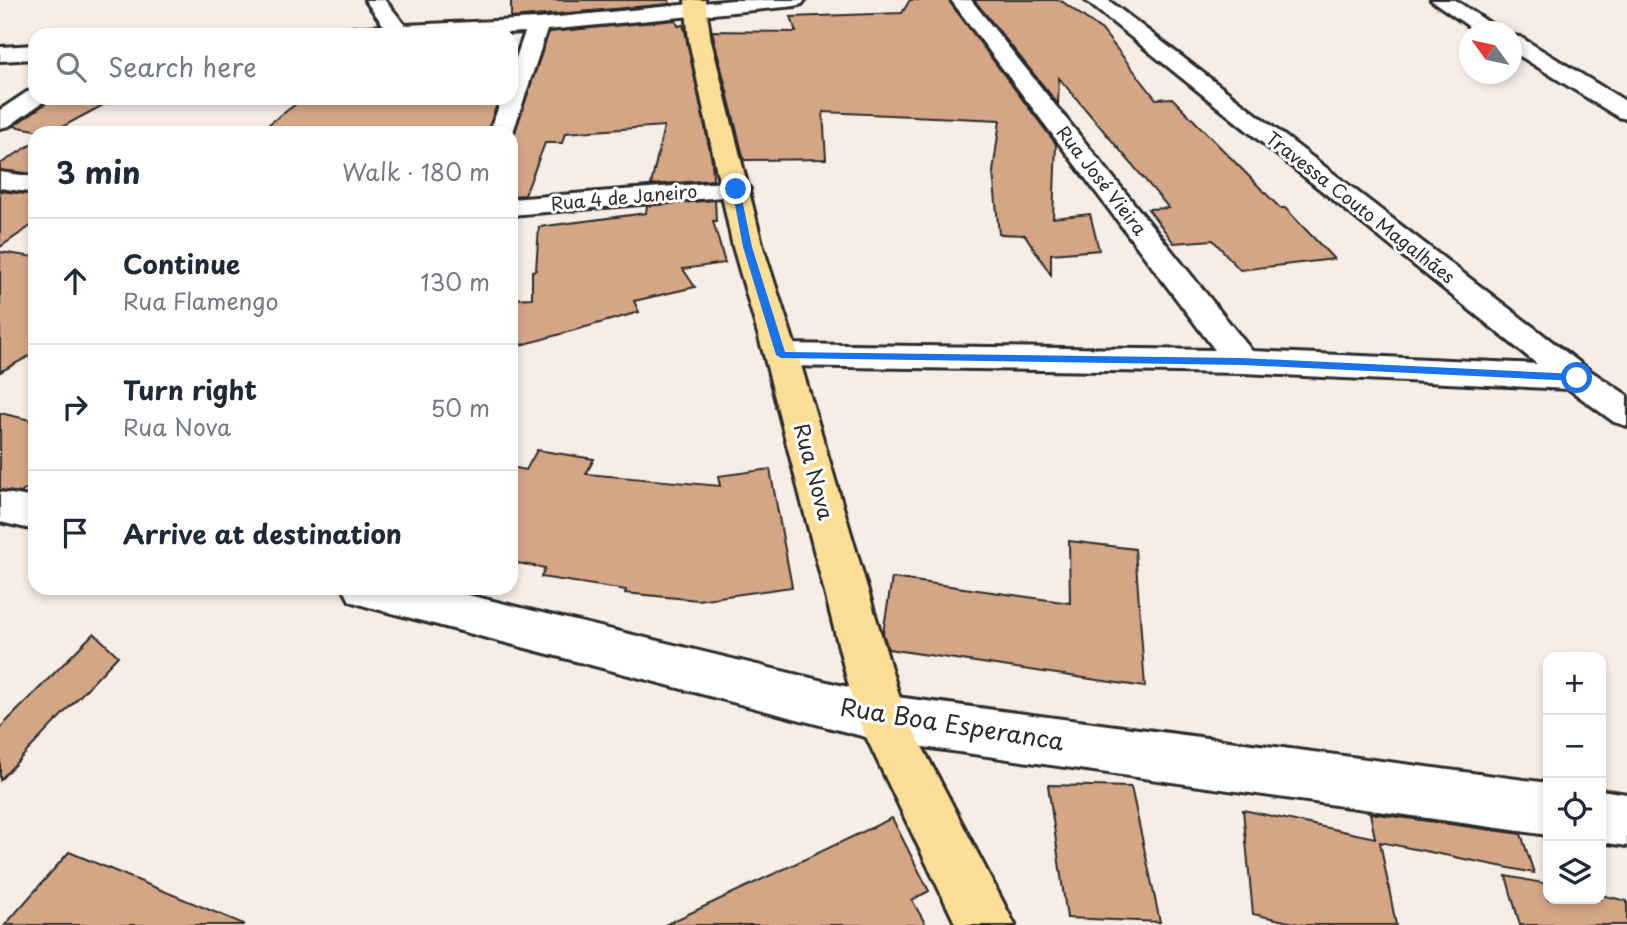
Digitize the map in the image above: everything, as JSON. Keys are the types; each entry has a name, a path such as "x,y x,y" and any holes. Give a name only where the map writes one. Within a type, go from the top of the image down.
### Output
{"main road":[{"name":"Rua Nova","path":"695,5 699,41 748,247 781,355 881,718 986,925"}],"street":[{"path":"375,0 396,28"},
{"path":"468,28 538,24 695,5 795,0"},
{"name":"Rua José Vieira","path":"961,0 1242,362"},
{"name":"Travessa Couto Magalhães","path":"1095,0 1577,378 1627,413"},
{"path":"1441,0 1475,21"},
{"path":"518,85 538,24"},
{"path":"1522,50 1627,112"},
{"path":"0,54 28,52"},
{"path":"0,121 28,102"},
{"path":"504,126 511,105"},
{"path":"0,180 28,184"},
{"name":"Rua 4 de Janeiro","path":"518,206 736,189"},
{"path":"781,355 1242,362 1577,378"},
{"path":"0,508 28,513"},
{"name":"Rua Boa Esperanca","path":"393,595 881,718 1543,808"},
{"path":"1606,818 1627,820"}],"building":[{"path":"511,0 669,0 670,4 511,18"},
{"path":"910,0 948,0 1056,144 1053,218 1090,214 1099,250 1051,254 1051,275 1025,235 999,234 993,172 1000,120 823,112 826,159 744,160 712,31 796,32 791,17 902,13"},
{"path":"974,0 1060,0 1102,30 1156,99 1172,98 1334,259 1240,270 1213,240 1174,243 1148,209 1169,208 1059,78 1058,104"},
{"path":"676,20 678,26 683,25 712,161 713,180 651,185 664,126 565,133 562,143 545,143 525,195 518,196 516,126 549,32"},
{"path":"44,105 103,105 64,126 28,126 28,129 13,126"},
{"path":"295,105 497,105 489,126 266,126"},
{"path":"28,146 28,173 0,170 0,164"},
{"path":"0,191 28,194 28,228 0,247"},
{"path":"715,200 716,221 713,221 725,263 683,269 695,287 634,301 639,312 518,346 518,299 532,298 532,271 536,270 539,227 646,213 647,206"},
{"path":"0,252 28,256 28,357 0,372"},
{"path":"0,413 28,419 28,487 21,493 0,490"},
{"path":"537,450 594,459 586,474 720,486 718,476 770,469 792,587 698,600 625,593 626,590 541,577 545,568 518,563 518,468 526,470"},
{"path":"1069,541 1135,549 1145,687 888,649 883,633 892,578 1070,603"},
{"path":"94,633 118,656 0,780 0,728"},
{"path":"1048,785 1131,787 1160,922 1067,918"},
{"path":"1243,810 1375,838 1370,813 1521,834 1534,873 1380,842 1396,925 1303,925 1253,914"},
{"path":"892,818 929,891 912,900 926,925 665,925"},
{"path":"69,852 244,924 5,925"},
{"path":"1506,876 1543,883 1543,904 1606,904 1606,896 1627,901 1627,925 1520,925"}],"route":[{"path":"736,189 748,247 781,355 1242,362 1577,378"}]}
